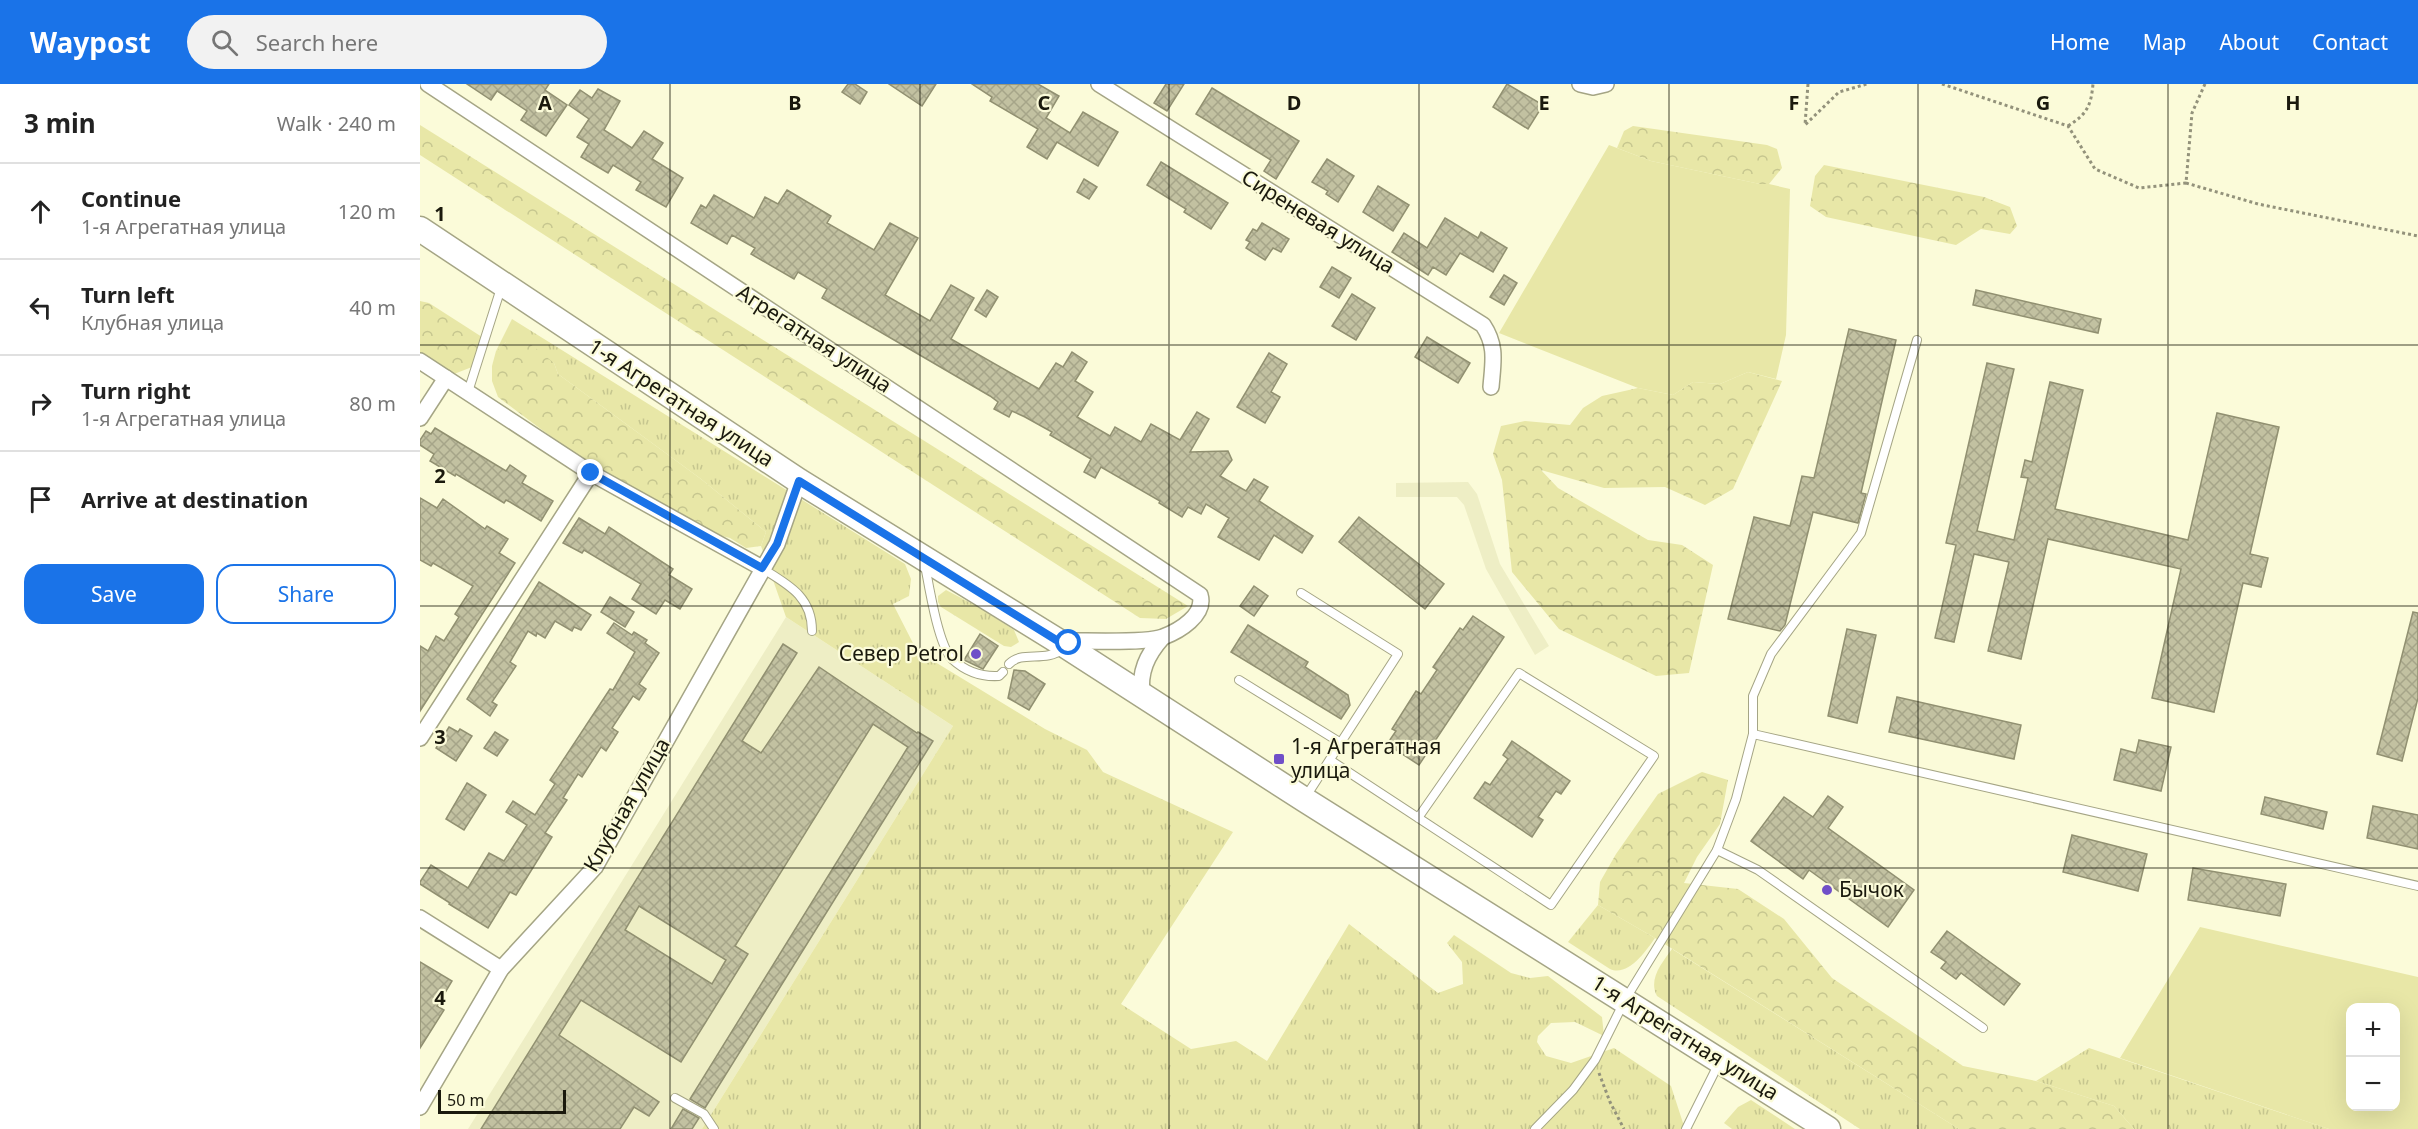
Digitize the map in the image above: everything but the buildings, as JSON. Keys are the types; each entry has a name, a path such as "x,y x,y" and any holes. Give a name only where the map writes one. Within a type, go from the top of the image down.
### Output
{"main road":[{"name":"1-я Агрегатная улица","path":"420,228 799,481 1066,646 1823,1128"}],"street":[{"name":"Агрегатная улица","path":"428,84 1200,595 1199,611 1194,618 1162,638"},
{"name":"Сиреневая улица","path":"1099,84 1483,325 1491,337 1494,349 1491,387"},
{"path":"1580,84 1593,87 1606,84"},
{"path":"420,361 591,473 762,568"},
{"path":"420,418 446,378"},
{"path":"420,738 591,473"},
{"name":"Клубная улица","path":"420,1107 501,969 595,867 777,544 799,481"},
{"path":"1066,646 1074,641 1162,638"},
{"path":"1142,695 1140,680 1144,666 1150,651 1162,638"},
{"path":"420,918 501,969"}],"lane":[{"path":"468,392 502,284"},
{"path":"1535,1129 1573,1090 1595,1060 1625,1000 1717,850 1736,800 1753,734 1753,696 1771,654 1861,533 1917,340"},
{"path":"924,558 935,618 951,658 984,677 999,676 1003,672"},
{"path":"762,568 796,590 805,600 810,611 812,632"},
{"path":"1301,593 1398,654 1305,800"},
{"path":"1009,664 1016,658 1049,657 1066,646"},
{"path":"1330,760 1418,818 1551,905 1654,756 1519,673 1418,818"},
{"path":"1239,680 1341,743"},
{"path":"1753,734 2418,886"},
{"path":"1717,850 1758,870 1983,1028"},
{"path":"1686,1129 1719,1062"},
{"path":"675,1098 704,1114 714,1129"}],"path":[{"path":"1808,84 1804,124 1839,92 1867,84"},
{"path":"1942,84 2068,126 2095,169 2139,188 2186,183 2258,204 2418,236"},
{"path":"2068,126 2083,116 2086,111 2093,84"},
{"path":"2186,183 2192,113 2205,84"},
{"path":"1595,1060 1624,1129"}],"shaded area":[{"path":"1468,482 1477,494 1500,564 1549,646 1535,655 1486,569 1464,505 1457,497 1396,497 1396,483"},
{"path":"786,617 953,726 702,1129 468,1129"}],"green space":[{"path":"420,125 1188,606 1166,619 1140,618 420,155"},
{"path":"1633,126 1767,145 1777,149 1782,168 1769,184 1760,184 1651,161 1617,148 1624,131"},
{"path":"1609,145 1651,161 1790,189 1786,335 1776,379 1748,372 1720,384 1693,382 1673,395 1638,388 1499,333"},
{"path":"1824,165 1984,197 2010,207 2017,226 2010,234 1981,229 1956,245 1826,217 1810,206 1815,176"},
{"path":"420,301 429,303 482,337 472,367 454,374 420,355"},
{"path":"512,319 905,564 911,579 909,596 893,604 917,651 1045,729 1087,750 1103,772 1233,832 1121,1004 1191,1049 1236,1041 1267,1061 1349,924 1438,993 1463,984 1462,962 1447,943 1454,935 1511,973 1530,978 1548,976 1602,1017 1604,1036 1575,1022 1551,1023 1538,1036 1537,1042 1546,1056 1571,1063 1614,1048 1671,1086 1683,1123 1693,1129 702,1129 953,726 786,617 761,546 766,532 701,479 558,374 554,363 506,342 496,351"},
{"path":"506,342 529,343 554,363 558,374 701,479 766,532 761,546 746,548 730,538 706,532 597,471 498,397 492,381 492,366 496,351"},
{"path":"1748,372 1782,381 1733,489 1705,505 1665,487 1604,488 1541,470 1558,488 1648,540 1682,545 1713,565 1689,673 1656,676 1559,629 1512,572 1502,480 1493,454 1501,426 1525,421 1570,425 1583,408 1602,396 1638,388 1673,395 1693,382 1720,384"},
{"path":"946,590 982,609 1014,630 1019,642 1011,647 1004,646 941,607 938,596"},
{"path":"1702,772 1728,780 1720,824 1697,857 1684,883 1738,889 1784,919 1832,978 1963,1066 2036,1081 2114,1106 2134,1129 1959,1129 1655,938 1598,905 1600,882 1616,854 1658,794"},
{"path":"1598,905 1655,938 1630,966 1617,970 1610,969 1568,942"},
{"path":"2200,927 2418,977 2418,1129 2329,1129 2120,1058"},
{"path":"1672,949 1959,1129 1860,1129 1657,996 1655,977"},
{"path":"2089,1048 2329,1129 2134,1129 2114,1106 2036,1081"},
{"path":"1751,1100 1795,1129 1732,1129 1724,1123 1738,1107"}],"place":[{"name":"Север Petrol","path":"976,654"},
{"name":"1-я Агрегатная улица","path":"1279,759"},
{"name":"Бычок","path":"1827,890"}],"route":[{"path":"591,473 762,568 777,544 799,481 1066,646 1069,643"}]}
